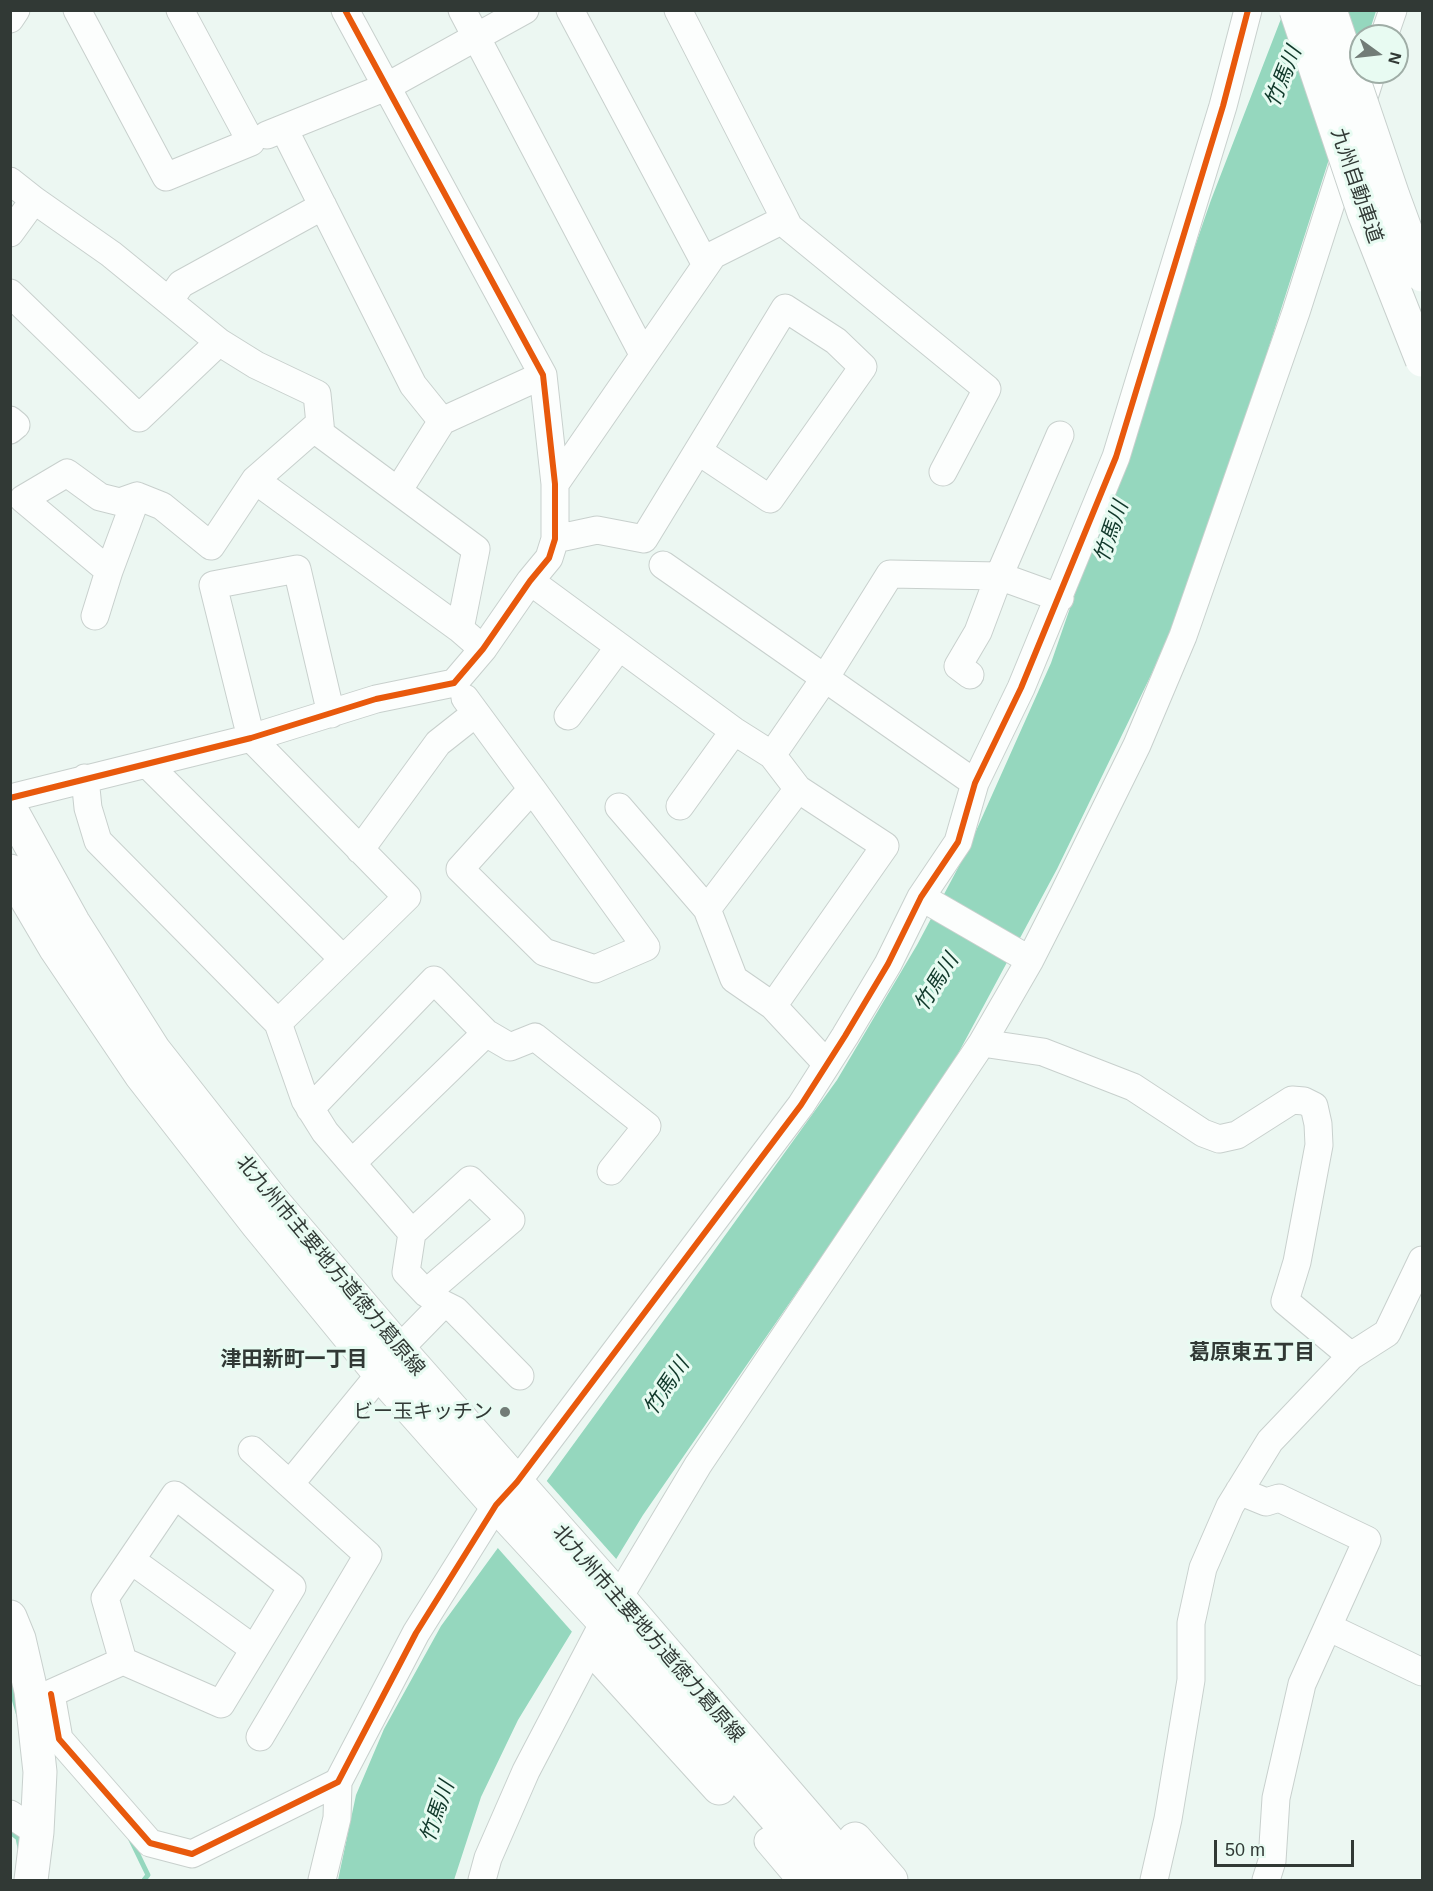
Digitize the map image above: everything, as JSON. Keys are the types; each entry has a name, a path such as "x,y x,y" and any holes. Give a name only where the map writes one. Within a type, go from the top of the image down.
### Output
{"main road":[{"name":"九州自動車道","path":"1296,10 1364,213 1422,360"},
{"name":"九州自動車道","path":"1330,10 1422,275"},
{"name":"北九州市主要地方道徳力葛原線","path":"10,808 73,922 154,1050 272,1200 390,1361"},
{"name":"北九州市主要地方道徳力葛原線","path":"10,871 56,949 141,1075 258,1225 390,1361 606,1605 820,1861 862,1881"},
{"path":"606,1605 602,1659 768,1841 820,1861 891,1881"},
{"path":"10,1617 41,1698 37,1832 31,1881"}],"street":[{"path":"10,19 16,10"},
{"path":"77,10 166,177 386,87 525,10"},
{"path":"180,10 251,142"},
{"path":"10,798 251,738 376,699 454,682 483,648 549,558 555,539 555,484 543,375 345,10"},
{"path":"462,10 644,354"},
{"path":"570,10 706,265"},
{"path":"678,10 789,227 987,389 943,472"},
{"path":"322,1881 337,1818 338,1782 416,1633 511,1499 788,1123 888,964 921,897 958,842 975,783 1021,688 1060,598 1116,457 1223,106 1248,10"},
{"path":"482,1881 488,1857 526,1771 606,1605 982,1043 1030,960 1137,746 1183,636 1296,312 1368,84"},
{"path":"284,129 413,385 441,421"},
{"path":"10,181 111,254 219,342 256,365 317,394 321,434 476,549 460,629"},
{"path":"10,233 34,200"},
{"path":"169,301 181,284 323,207"},
{"path":"555,484 713,255 785,219"},
{"path":"10,293 139,418 219,342"},
{"path":"555,539 597,530 644,539 785,308 836,341 863,367 770,499 698,451"},
{"path":"398,491 441,421 543,375"},
{"path":"10,420 16,425 10,430"},
{"path":"109,571 23,499 67,473 100,497 120,502 137,496 162,506 211,546 255,480 320,423"},
{"path":"970,675 958,666 978,632 999,576 1060,435"},
{"path":"255,480 483,648"},
{"path":"95,616 137,496"},
{"path":"663,565 975,783"},
{"path":"278,1023 407,897 251,738 213,585 297,569 332,714"},
{"path":"772,755 825,678 890,574 999,576 1060,598"},
{"path":"530,581 734,731 772,755 798,789 885,846 773,1006"},
{"path":"568,716 619,647"},
{"path":"454,682 532,789 646,947 595,969 544,952 460,869 532,789"},
{"path":"360,850 438,743 476,713"},
{"path":"680,806 734,731"},
{"path":"147,764 343,959"},
{"path":"85,778 87,808 98,841 278,1023 310,1109 325,1132 412,1233"},
{"path":"707,909 798,789"},
{"path":"619,807 707,909 734,979 773,1006 827,1064"},
{"path":"921,897 1030,960"},
{"path":"310,1109 434,980 486,1033 510,1047 535,1037 646,1126 611,1171"},
{"path":"352,1163 486,1033"},
{"path":"982,1043 1043,1053 1133,1087 1203,1133 1219,1139 1237,1135 1292,1100 1304,1101 1314,1106 1319,1145 1297,1263 1285,1301 1351,1356"},
{"path":"290,1484 390,1361 435,1298 511,1220 470,1180 412,1233 406,1272 435,1298 455,1310 520,1376"},
{"path":"1154,1881 1168,1819 1191,1680 1191,1623 1203,1568 1230,1506 1270,1441 1351,1356 1387,1333 1422,1260"},
{"path":"252,1450 368,1555 260,1737"},
{"path":"1239,1491 1266,1502 1279,1498 1367,1540 1302,1684 1276,1798 1272,1861 1266,1881"},
{"path":"123,1661 105,1598 175,1495 292,1587 221,1704 123,1661 41,1698 59,1739 150,1843 192,1854 338,1782"},
{"path":"131,1560 254,1649"},
{"path":"1328,1627 1420,1664"},
{"path":"10,1814 37,1832"},
{"path":"820,1861 897,1881"}],"water":[{"name":"竹馬川","path":"1284,11 1376,11 1372,24 1349,24 1349,84 1353,84 1244,425 1181,606 1152,673 1057,869 945,1078 643,1515 518,1720 481,1797 454,1880 338,1880 356,1795 384,1729 441,1626 837,1080 917,945 967,851 1051,663 1211,200"}],"pier":[{"path":"545,1479 618,1561 574,1634 496,1546"}],"waterway":[{"path":"10,1685 19,1716"},
{"path":"10,1832 18,1838 20,1848"},
{"path":"131,1840 148,1875 144,1880"}],"cycle path":[{"path":"10,798 251,738 376,699 454,683 483,649 530,581 549,558 555,539 555,484 543,375 345,10"},
{"path":"51,1694 59,1739 150,1843 192,1854 338,1782 416,1633 496,1505 517,1482 801,1105 888,964 921,897 958,842 975,783 1021,688 1116,457 1223,106 1248,10"}],"place":[{"name":"ビー玉キッチン","path":"505,1412"}],"district":[{"name":"葛原東五丁目","path":"1252,1353"},
{"name":"津田新町一丁目","path":"294,1360"}]}
